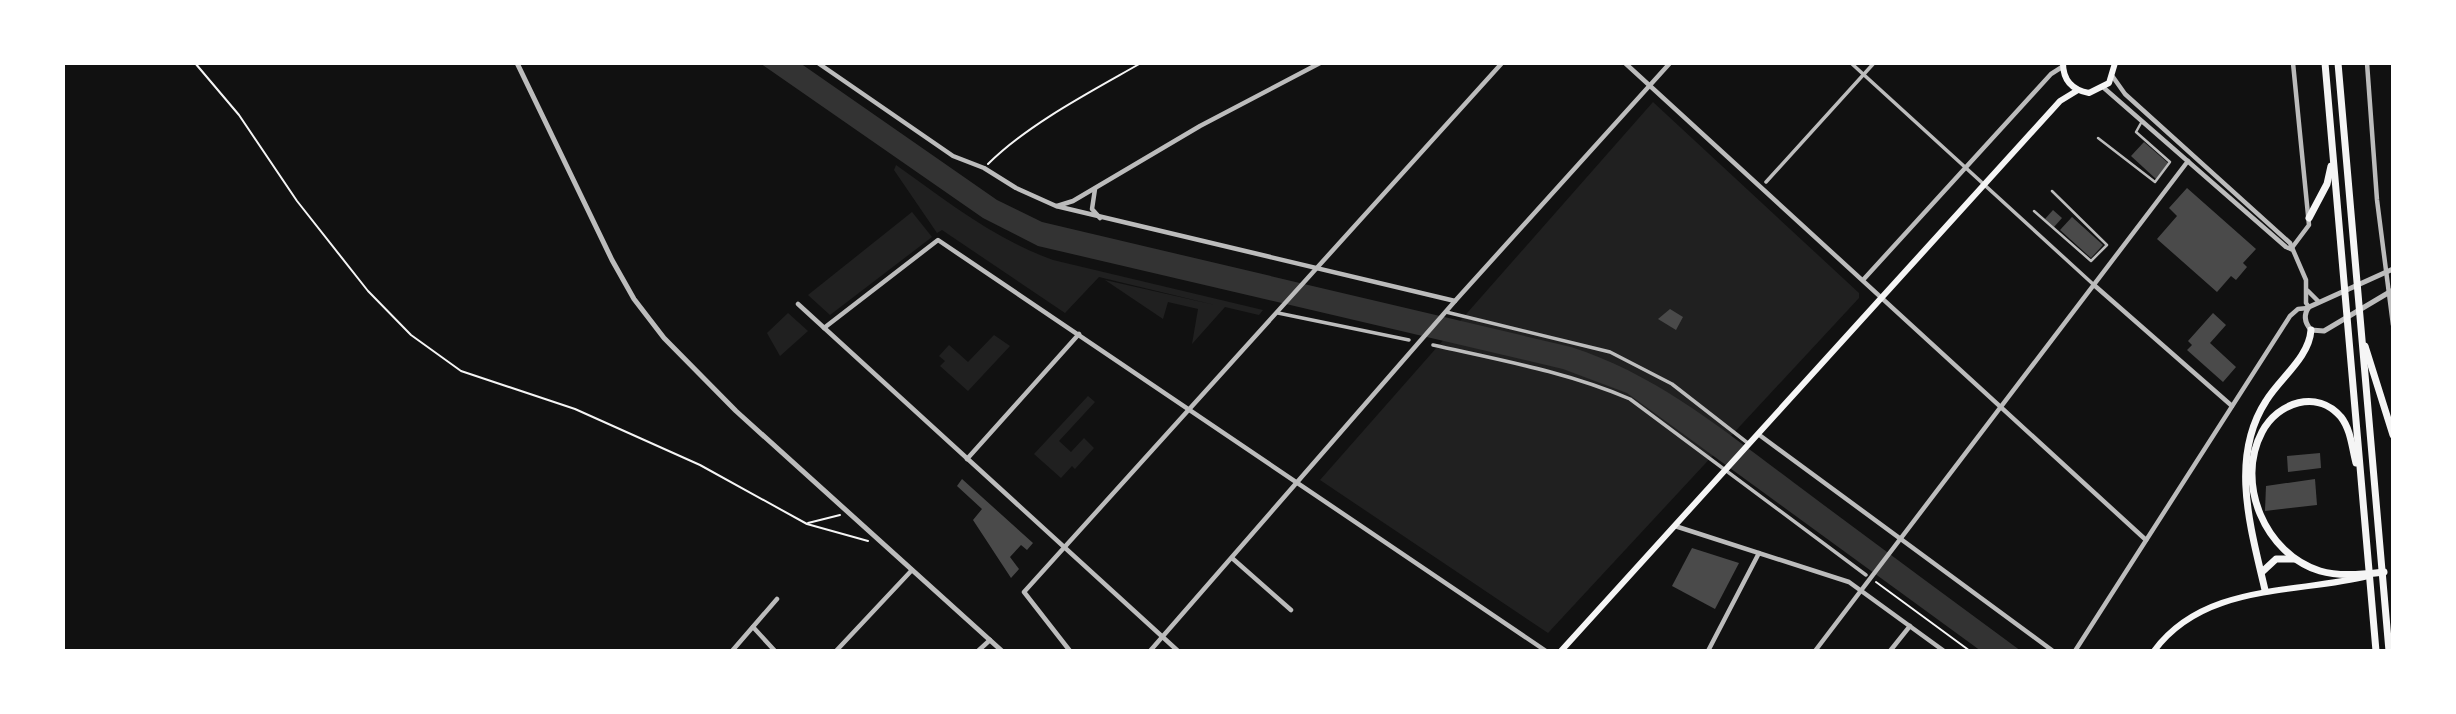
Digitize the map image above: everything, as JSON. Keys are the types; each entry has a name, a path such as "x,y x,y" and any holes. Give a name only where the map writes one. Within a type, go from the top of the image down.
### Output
{"main road":[{"path":"2062,65 2069,83 2078,90 2089,93 2104,88 2113,77 2115,63"},
{"path":"2325,63 2376,651"},
{"path":"2338,63 2389,651"},
{"path":"1561,651 2060,101 2069,83"},
{"path":"2060,101 2078,90"},
{"path":"2309,218 2330,174 2332,141"},
{"path":"2265,590 2245,482 2248,443 2267,399 2310,344 2311,330"},
{"path":"2363,343 2372,361 2384,415 2393,435"},
{"path":"2361,487 2348,431 2334,411 2319,403 2302,401 2274,415 2262,432 2254,454 2254,490 2264,523 2277,542 2294,559 2325,573 2384,572"},
{"path":"2262,573 2276,559 2294,559"},
{"path":"2154,651 2171,631 2239,596 2265,590 2325,585 2393,569"}],"street":[{"path":"517,63 612,260 641,309 684,361 1002,651"},
{"path":"817,63 953,156 984,168 1023,191 1056,206 1104,220 1455,301"},
{"path":"1056,206 1073,201 1200,126 1320,63"},
{"path":"1070,651 1024,592 1502,63"},
{"path":"1625,63 2146,540"},
{"path":"1150,651 1455,301 1670,63"},
{"path":"1851,63 2094,285 2232,406"},
{"path":"1766,182 1874,63"},
{"path":"2291,249 2308,230 2309,218 2292,63"},
{"path":"2367,63 2385,272 2391,291 2393,325"},
{"path":"1863,280 2062,65"},
{"path":"2113,77 2125,94 2288,241 2300,262 2307,290 2308,308 2305,318 2311,330 2324,331 2391,291"},
{"path":"2104,88 2291,249"},
{"path":"1815,651 2188,161"},
{"path":"1095,189 1092,209 1104,220"},
{"path":"2288,241 2301,239"},
{"path":"824,328 938,240 1546,651"},
{"path":"2075,651 2290,316 2298,309 2308,308 2318,301 2393,269"},
{"path":"2307,290 2318,301"},
{"path":"798,304 1178,651"},
{"path":"1446,312 1611,352 1672,384 1748,445"},
{"path":"1278,313 1409,340"},
{"path":"2290,316 2305,318"},
{"path":"967,459 1079,334"},
{"path":"1433,345 1555,372 1592,383 1630,399 1866,575"},
{"path":"1758,434 2053,651"},
{"path":"1675,526 1849,582 1944,651"},
{"path":"1708,651 1759,553"},
{"path":"1232,558 1291,610"},
{"path":"836,651 912,570"},
{"path":"732,651 777,599"},
{"path":"753,626 775,651"},
{"path":"1890,651 1910,626"},
{"path":"978,651 990,640"}],"lane":[{"path":"2098,138 2132,167 2156,182 2170,162 2136,132 2143,121"},
{"path":"2034,211 2092,262 2106,243 2052,191"}],"path":[{"path":"195,63 239,115 297,201 368,291 411,335 461,371 575,409 700,465 807,524 886,546"},
{"path":"984,168 1000,151 1031,130 1141,63"},
{"path":"807,524 848,512"},
{"path":"1875,581 1970,651"}],"shaded area":[{"path":"760,63 800,63 997,200 1042,222 1571,347 1602,358 1632,372 1688,405 2021,651 1981,651 1627,393 1563,369 1038,246 983,218"},
{"path":"1653,102 1859,293 1859,298 1548,633 1320,480"},
{"path":"896,165 991,230 1053,260 1263,310 1259,315 1225,307 1192,344 1198,309 1168,302 1163,319 1105,280 1215,305 1099,277 1065,313 942,230 937,233 894,170"},
{"path":"912,212 932,237 830,315 808,295"},
{"path":"788,313 808,331 780,356 767,333"},
{"path":"994,335 1010,346 968,391 940,366 945,361 939,356 949,345 968,362"},
{"path":"1088,396 1095,402 1059,441 1071,452 1084,438 1094,448 1075,469 1072,466 1061,478 1034,454"}],"building":[{"path":"2144,142 2168,163 2156,179 2131,156"},
{"path":"2187,188 2256,249 2243,263 2247,267 2236,280 2231,276 2217,292 2157,239 2177,216 2169,208"},
{"path":"2053,210 2062,218 2054,227 2045,219"},
{"path":"2072,217 2103,245 2091,258 2060,230"},
{"path":"1670,309 1683,317 1676,330 1658,319"},
{"path":"2213,313 2226,325 2210,343 2236,367 2223,382 2187,350 2192,345 2188,341"},
{"path":"2320,453 2321,468 2288,472 2287,456"},
{"path":"962,479 1033,543 1027,550 1021,545 1010,557 1019,569 1011,578 973,520 982,509 957,486"},
{"path":"2315,479 2317,505 2265,511 2266,486"},
{"path":"1692,548 1739,563 1715,609 1672,586"}]}
